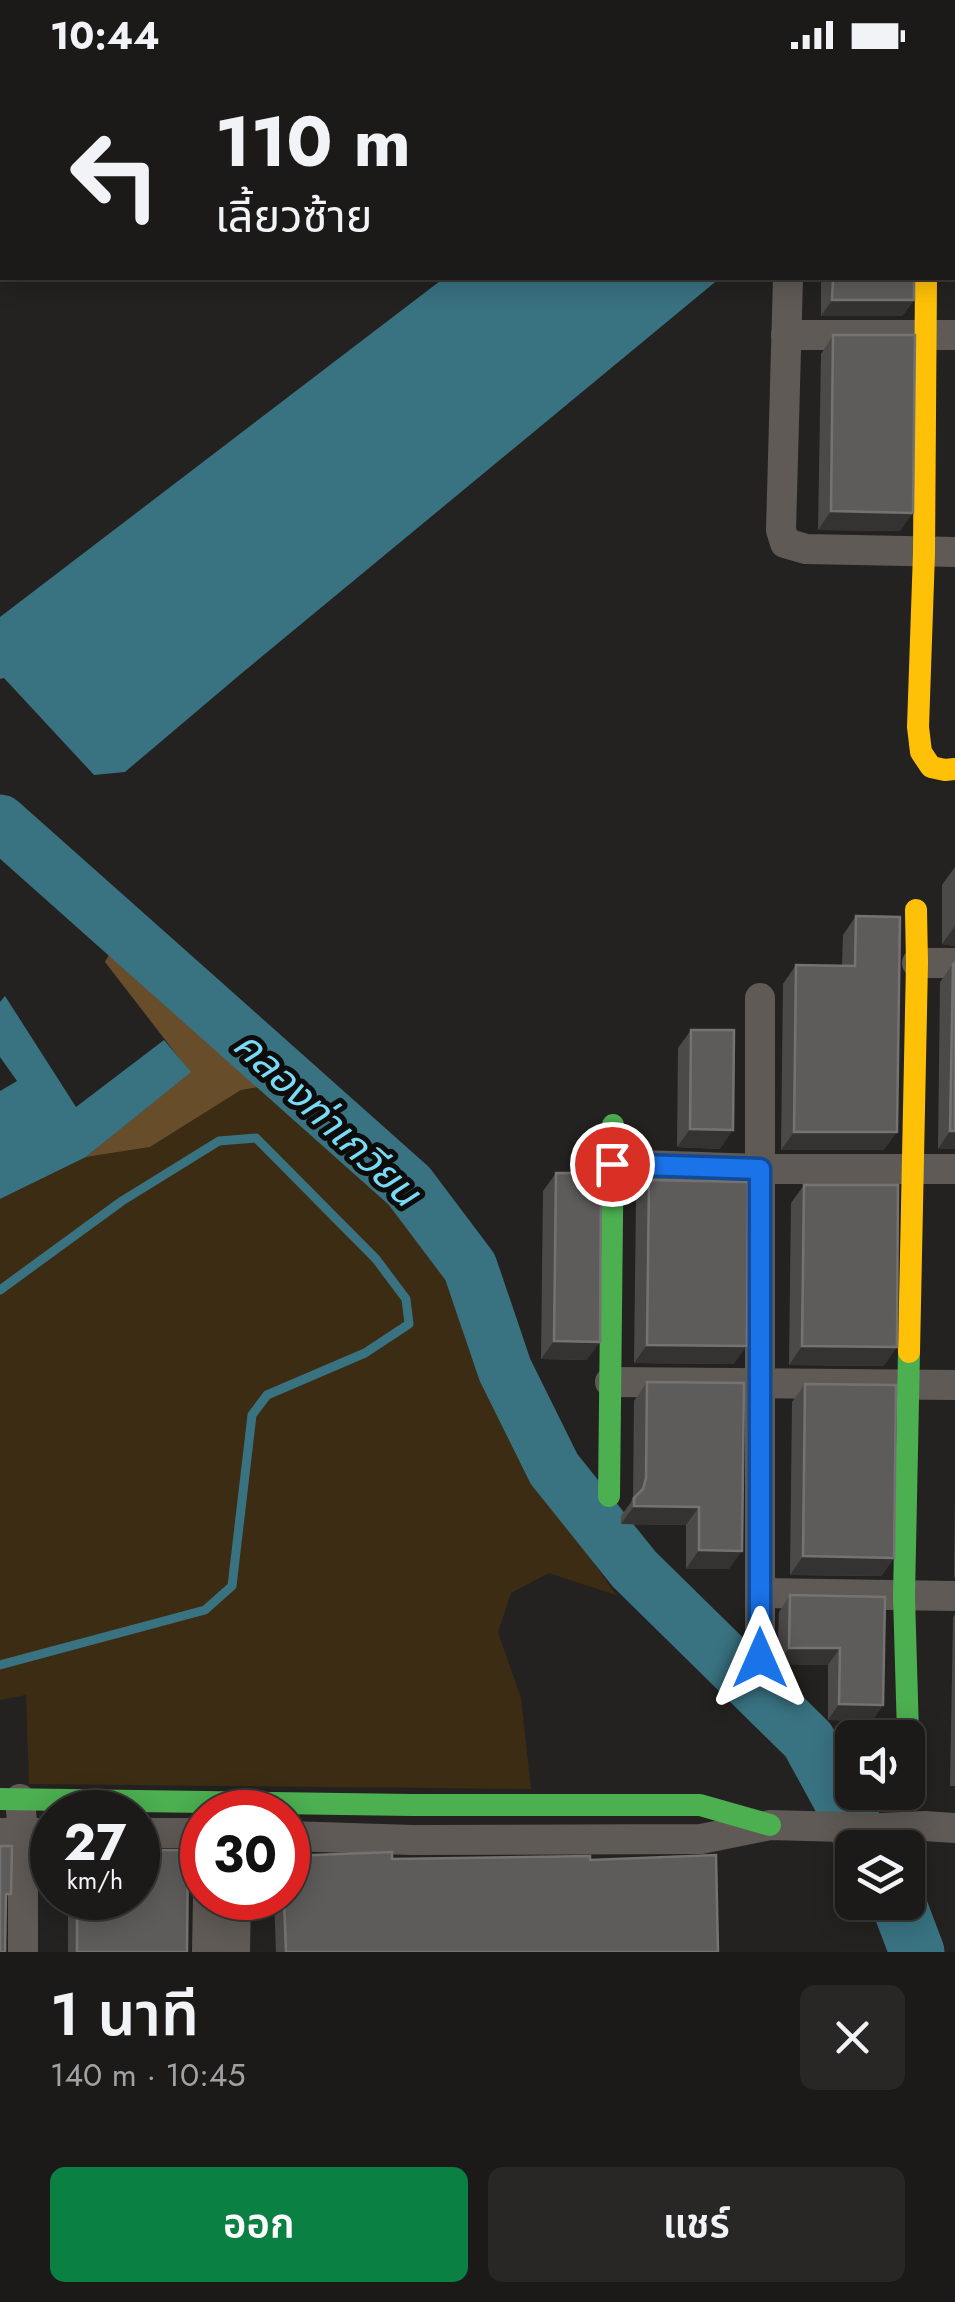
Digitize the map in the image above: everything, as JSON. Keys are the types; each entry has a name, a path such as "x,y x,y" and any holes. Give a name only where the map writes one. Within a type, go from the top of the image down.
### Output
{"street":[{"path":"788,280 781,530 785,543 806,548 955,552"},
{"path":"926,280 918,727 921,752 931,767 955,769"},
{"path":"786,335 955,335"},
{"path":"908,1720 904,1596 916,910"},
{"path":"917,963 955,963"},
{"path":"760,998 760,1658"},
{"path":"610,1496 612,1125"},
{"path":"612,1164 955,1169"},
{"path":"610,1382 955,1385"},
{"path":"760,1593 955,1596"},
{"path":"23,1952 25,1833 10,1799 180,1805"},
{"path":"412,1805 412,1840"},
{"path":"626,1805 627,1840"},
{"path":"310,1806 700,1806 770,1826"},
{"path":"310,1837 627,1840 701,1839 770,1826 955,1828"},
{"path":"208,1920 208,1952"},
{"path":"235,1952 236,1920"}],"shaded area":[{"path":"120,935 252,1062 259,1087 241,1090 150,1147 86,1157 190,1072 105,962"},
{"path":"259,1087 429,1236 467,1299 526,1465 616,1595 549,1573 511,1593 498,1632 521,1698 531,1789 29,1784 26,1695 0,1700 0,1199 86,1157 150,1147 241,1090"}],"water":[{"path":"441,280 718,280 125,772 94,775 4,678 0,679 0,617"},
{"path":"5,996 76,1107 164,1040 191,1072 86,1157 0,1199 0,1091 17,1081 0,1057 0,1002"}],"building":[{"path":"833,280 914,280 914,300 832,300"},
{"path":"833,335 915,335 913,513 831,511"},
{"path":"856,916 900,917 897,1132 794,1132 796,965 855,966"},
{"path":"953,964 955,1131 950,1131"},
{"path":"691,1030 734,1030 733,1130 690,1129"},
{"path":"556,1173 600,1173 600,1342 554,1341"},
{"path":"649,1180 748,1182 747,1346 647,1345"},
{"path":"804,1185 898,1185 897,1347 802,1346"},
{"path":"647,1382 744,1383 742,1551 699,1550 699,1507 634,1506 634,1498 643,1489 646,1478"},
{"path":"805,1384 896,1385 894,1558 803,1556"},
{"path":"790,1595 885,1597 883,1705 839,1704 840,1648 789,1648"},
{"path":"0,1846 12,1846 5,1952 0,1952"},
{"path":"160,1850 180,1850 180,1920 187,1920 187,1952 77,1952 77,1920 160,1920"},
{"path":"392,1852 392,1859 590,1856 590,1860 716,1855 718,1952 286,1952 285,1920 310,1920 310,1855"}],"waterway":[{"name":"คลองท่าเกวียน","path":"0,822 409,1186 470,1267 505,1370 554,1469 634,1569 808,1740 857,1830"},
{"path":"0,1290 122,1201 219,1141 256,1138 376,1259 406,1299 409,1324 365,1353 267,1395 252,1415 232,1586 205,1610 0,1665"},
{"name":"คลองท่าเกวียน","path":"905,1920 917,1952"}],"traffic: fast":[{"path":"609,1496 613,1125"},
{"path":"908,1720 904,1596 909,1352"},
{"path":"0,1799 700,1805 770,1825"}],"traffic: slow":[{"path":"926,280 918,727 921,752 931,767 955,769"},
{"path":"909,1352 916,910"}],"route":[{"path":"612,1164 760,1169 760,1658"}]}
